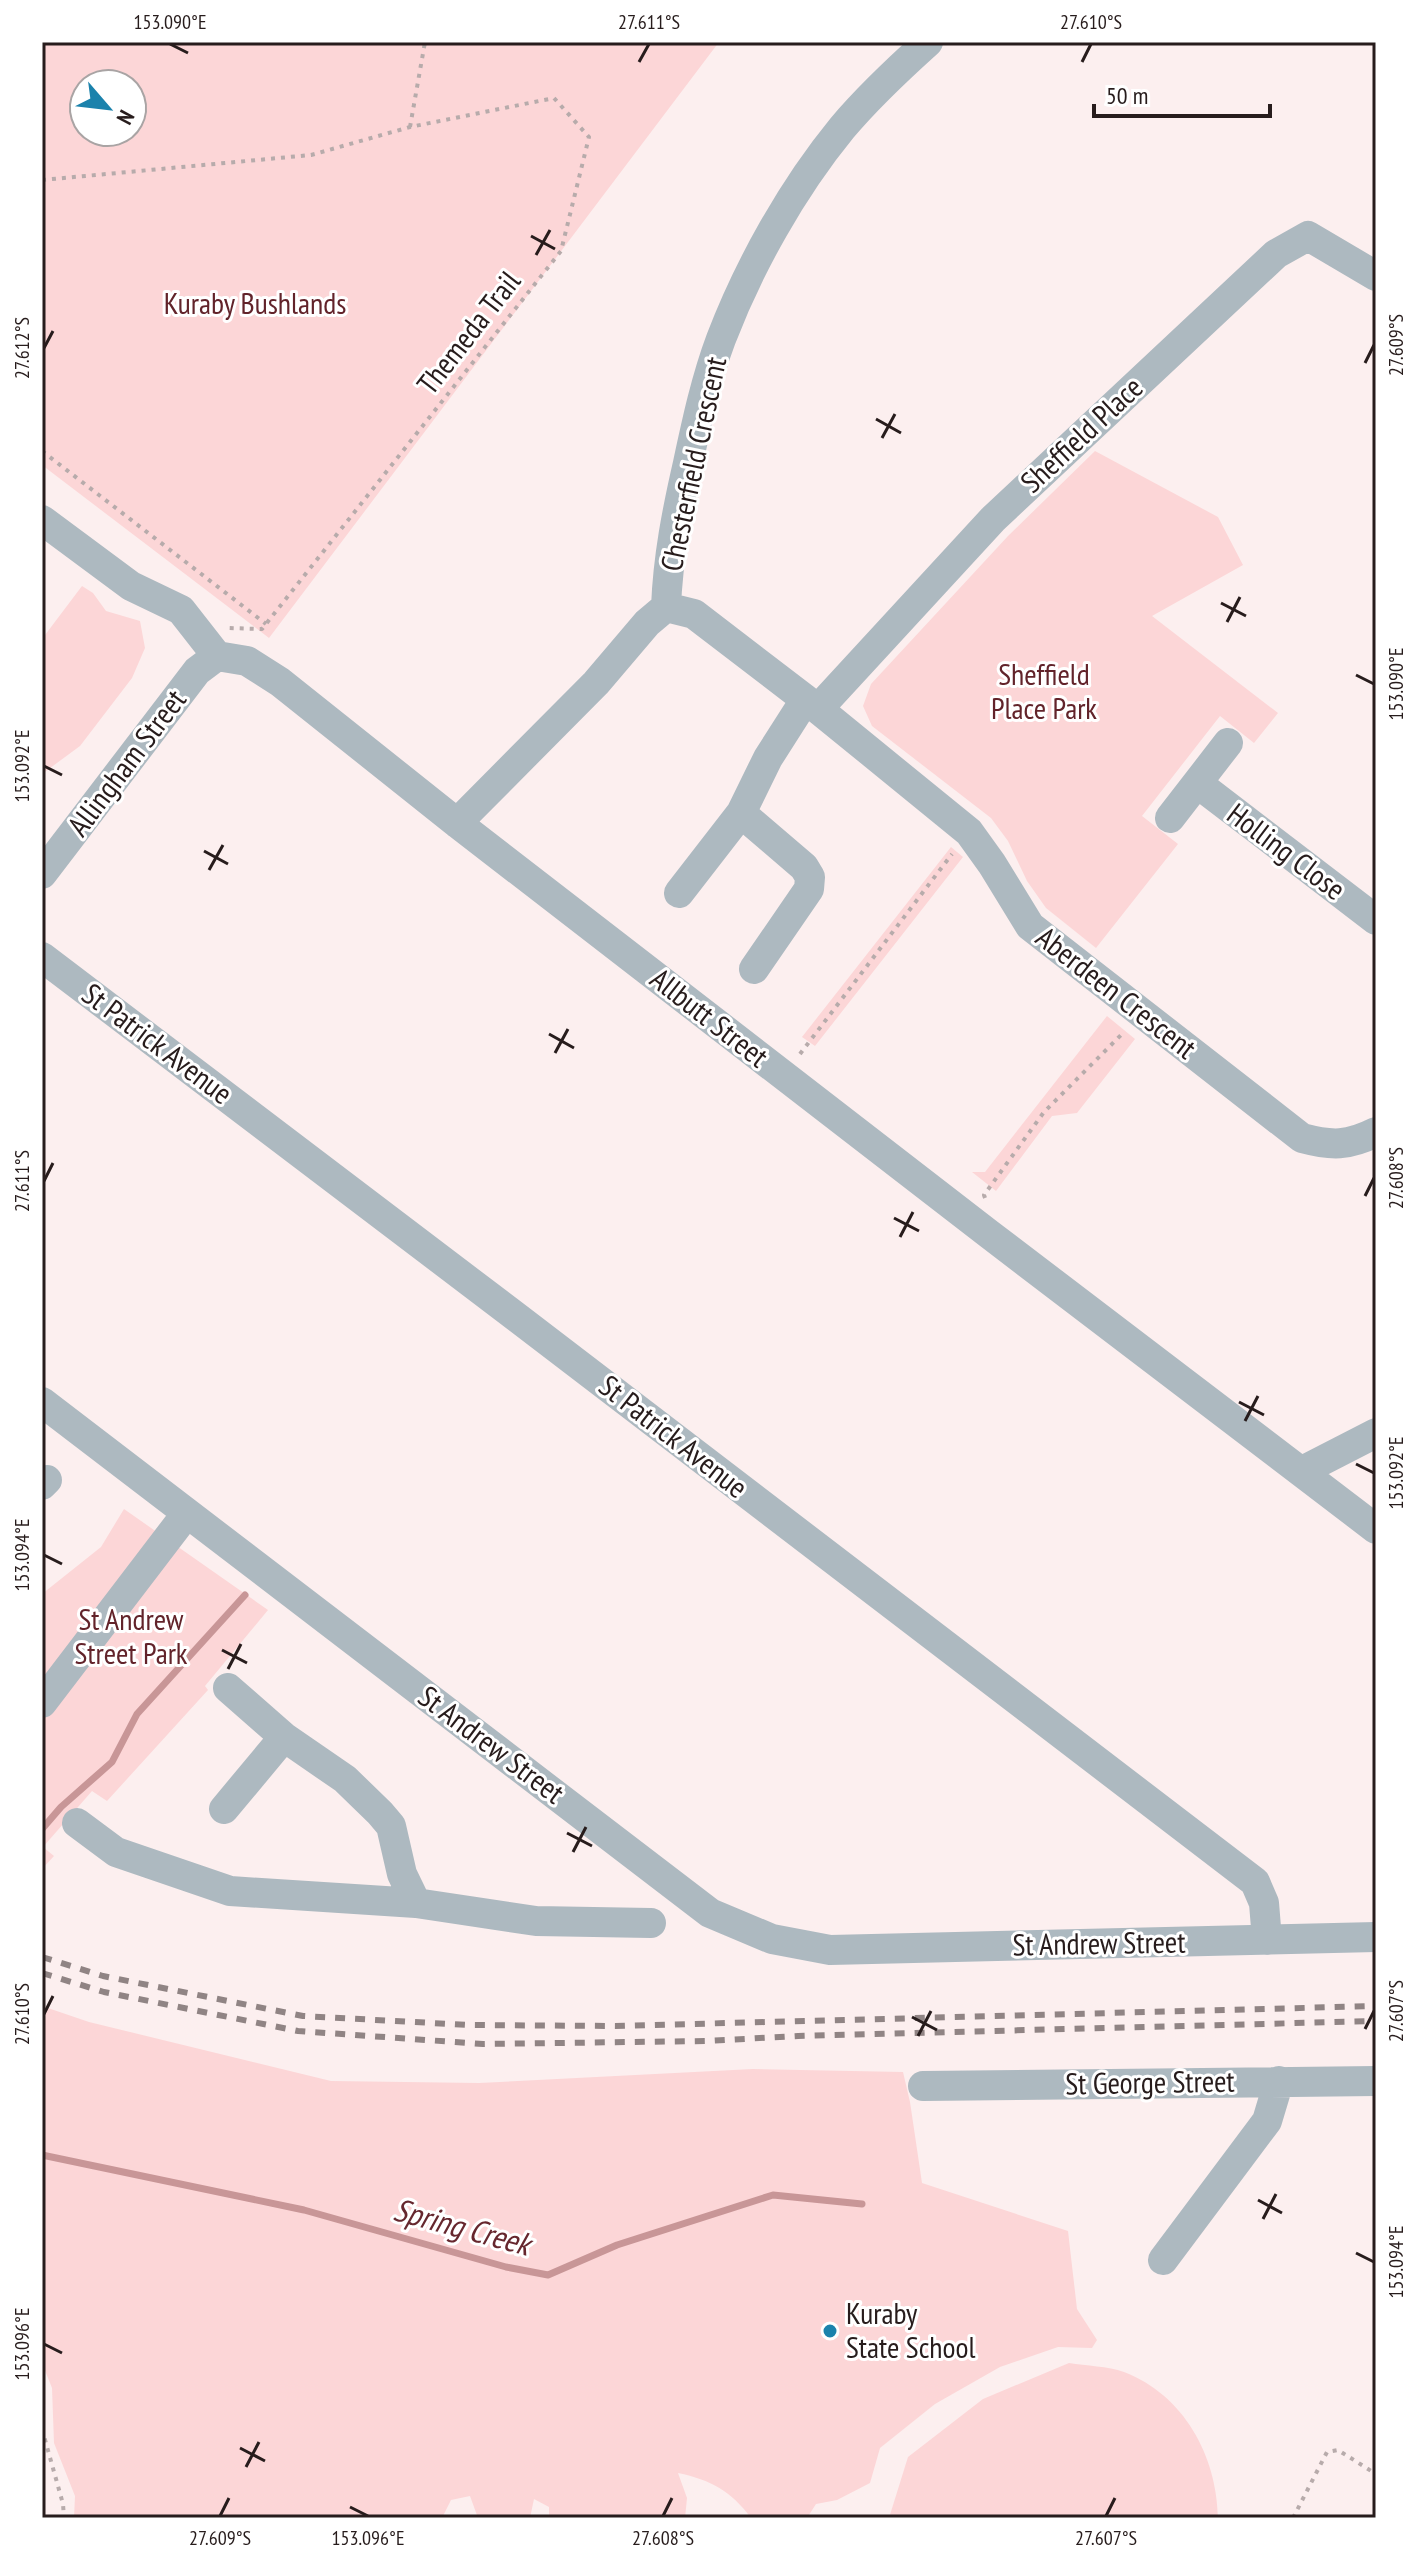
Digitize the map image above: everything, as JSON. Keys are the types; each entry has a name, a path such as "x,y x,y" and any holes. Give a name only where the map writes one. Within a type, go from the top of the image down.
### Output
{"street":[{"name":"Chesterfield Crescent","path":"457,823 596,683 647,623 666,607 668,562 700,407 721,340 755,263 793,198 842,128 928,42"},
{"name":"Sheffield Place","path":"811,704 993,519 1276,254 1308,236 1376,276"},
{"path":"42,520 131,586 181,610 217,656"},
{"name":"Aberdeen Crescent","path":"666,607 694,614 969,832 1030,926 1302,1138 1327,1145 1357,1142 1376,1132"},
{"name":"Allbutt Street","path":"217,656 247,661 280,682 457,823 1376,1529"},
{"name":"Allingham Street","path":"42,874 197,671 217,656"},
{"path":"679,893 741,813 768,758 811,704"},
{"name":"Holling Close","path":"1170,818 1228,743"},
{"name":"Holling Close","path":"1197,783 1376,920"},
{"path":"741,813 804,867 810,877 809,889 754,969"},
{"name":"St Patrick Avenue","path":"42,957 1255,1882 1264,1903 1267,1940"},
{"name":"St Andrew Street","path":"42,1402 710,1913 772,1939 830,1950 1376,1937"},
{"path":"1302,1471 1376,1433"},
{"path":"42,1703 187,1513"},
{"path":"228,1688 284,1737 345,1779 391,1826 402,1874 416,1903"},
{"path":"224,1809 284,1737"},
{"path":"77,1823 116,1852 230,1891 416,1903 536,1921 651,1923"},
{"path":"1163,2260 1267,2121 1279,2081"},
{"name":"St George Street","path":"923,2086 1376,2081"}],"path":[{"path":"42,180 311,155 410,127 425,42"},
{"name":"Themeda Trail","path":"266,624 561,251 589,137 554,98 410,127"},
{"path":"42,451 266,624 262,629 195,628"},
{"path":"784,1075 969,832"},
{"path":"989,1234 998,1221 987,1210 984,1195 1044,1112 1123,1033 1147,1018"},
{"path":"42,2429 64,2518"},
{"path":"1293,2518 1327,2452 1338,2450 1376,2474"}],"green space":[{"name":"Kuraby Bushlands","path":"42,42 719,42 269,638 42,465"},
{"name":"Sheffield Place Park","path":"1095,451 1218,517 1243,565 1152,616 1278,713 1254,743 1220,716 1142,816 1178,844 1096,948 1046,908 1027,881 1008,841 991,818 872,726 863,706 871,684 1008,536"},
{"path":"82,586 93,593 106,611 140,621 145,648 132,678 80,746 42,774 42,639"},
{"path":"951,847 963,857 815,1046 802,1037"},
{"path":"1107,1016 1135,1039 1077,1113 1052,1116 996,1191 972,1172 985,1172"},
{"name":"St Andrew Street Park","path":"124,1509 268,1610 205,1686 208,1690 107,1801 92,1791 43,1847 54,1856 42,1869 42,1594 101,1547"},
{"path":"42,2006 89,2022 331,2081 479,2083 753,2069 903,2072 922,2183 1068,2231 1077,2309 1097,2340 1092,2348 1058,2347 1000,2367 935,2404 880,2448 870,2483 837,2500 816,2504 807,2518 751,2518 719,2488 678,2473 687,2498 685,2518 549,2518 549,2507 534,2499 530,2518 478,2518 470,2496 451,2500 442,2518 74,2518 75,2496 54,2443 52,2388 42,2363"},
{"path":"1069,2363 1124,2372 1145,2382 1180,2412 1204,2451 1216,2495 1218,2518 889,2518 908,2457 983,2399"}],"waterway":[{"path":"42,1829 61,1807 112,1762 137,1714 245,1595"},
{"name":"Spring Creek","path":"42,2155 304,2210 506,2267 548,2275 617,2245 773,2195 862,2204"}],"railway":[{"path":"42,1957 103,1976 303,2016 469,2025 615,2026 1376,2006"},
{"path":"42,1973 104,1992 298,2031 483,2044 706,2041 1376,2021"}],"place":[{"name":"Kuraby State School","path":"830,2331"}]}
